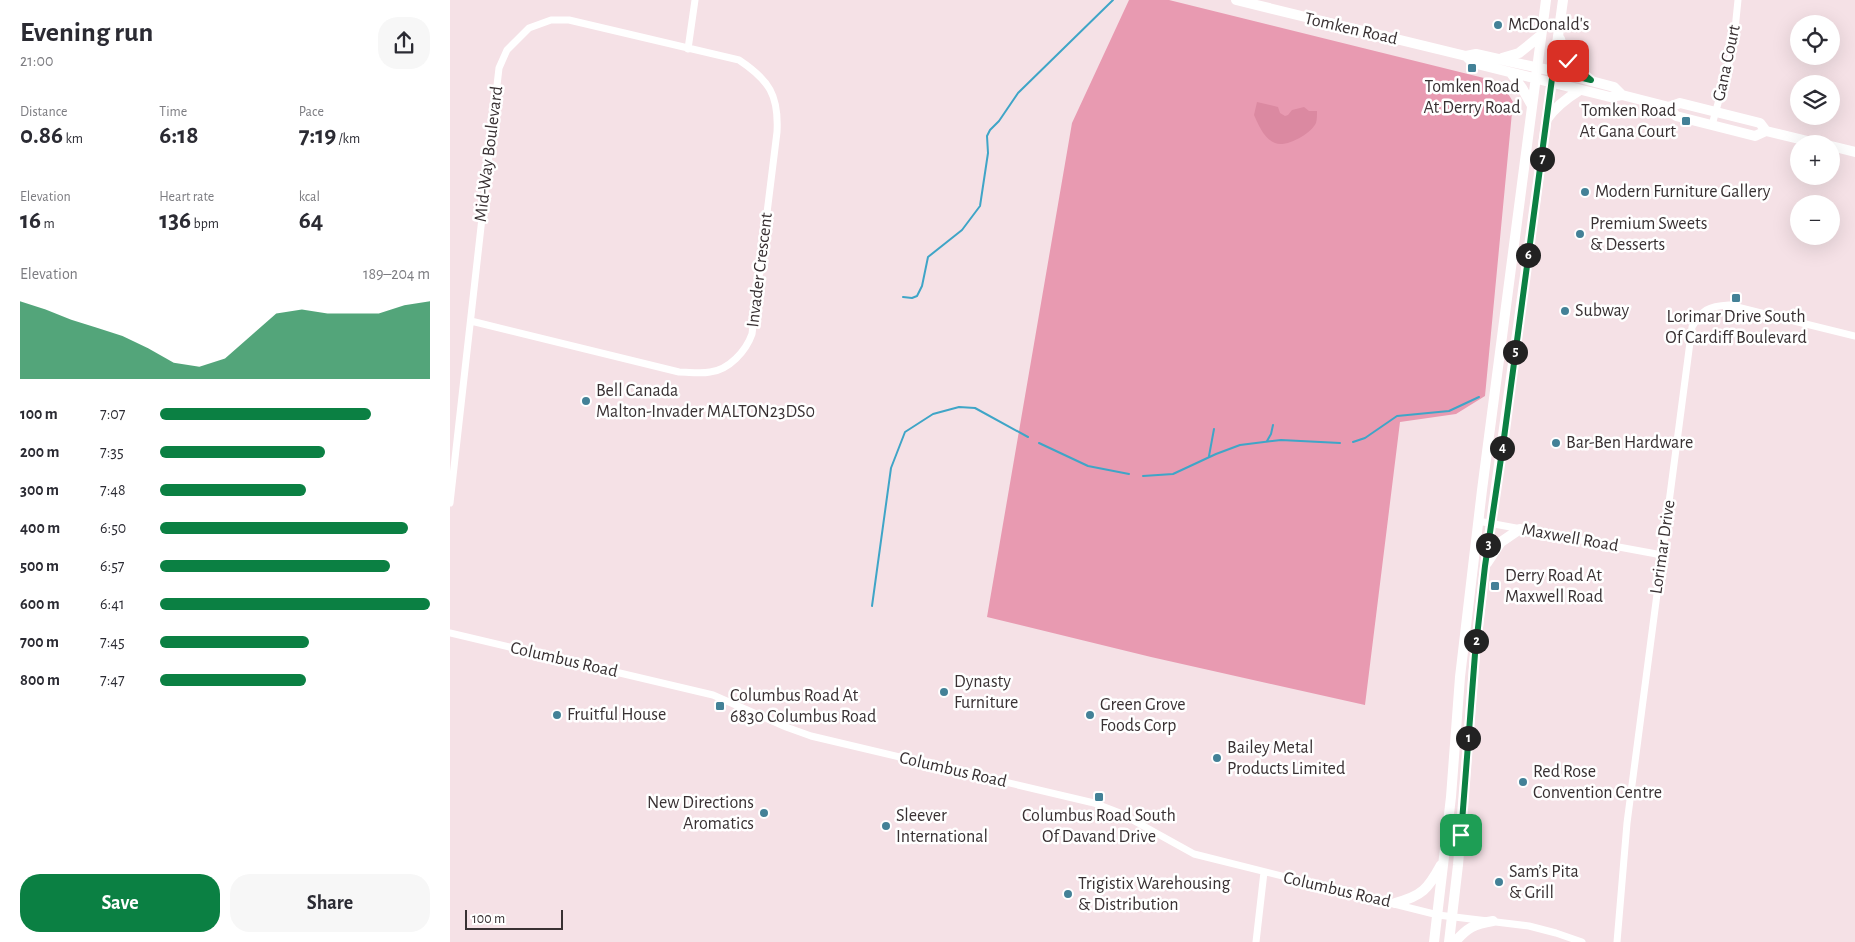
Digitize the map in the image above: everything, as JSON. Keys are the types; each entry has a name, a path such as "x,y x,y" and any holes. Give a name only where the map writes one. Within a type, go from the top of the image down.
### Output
{"main road":[{"name":"Tomken Road","path":"1236,0 1466,56 1476,54 1501,58 1536,72 1551,82 1610,98 1622,96 1668,107 1680,103 1760,122 1766,131"},
{"path":"1434,942 1444,860 1460,677 1478,521 1546,0"},
{"path":"1449,942 1458,865 1475,654 1485,566 1563,0"},
{"path":"1558,28 1561,46 1566,58 1591,80"},
{"path":"1501,58 1519,53 1540,36"},
{"name":"Tomken Road","path":"1466,56 1473,63 1511,74 1553,71 1591,80 1614,87 1622,96"},
{"path":"1511,74 1531,104"},
{"path":"1547,119 1565,100 1580,90"},
{"name":"Tomken Road","path":"1668,107 1676,116 1755,136 1766,131 1790,137"},
{"path":"1840,148 1855,152"},
{"path":"1485,566 1500,542 1520,529"},
{"path":"1395,903 1412,899 1425,891 1444,860"},
{"path":"1454,942 1465,930 1480,923 1493,921"}],"street":[{"path":"688,49 694,0"},
{"name":"Gana Court","path":"1712,125 1734,49 1738,0"},
{"name":"Mid-Way Boulevard","path":"450,503 499,68 507,50 529,28 551,20 568,20 688,49"},
{"name":"Invader Crescent","path":"471,321 678,372 712,372 726,366 747,346 752,334 777,132 778,114 776,101 771,89 761,77 739,60 688,49"},
{"name":"Lorimar Drive","path":"1617,942 1626,823 1692,327 1701,313 1710,307 1729,305 1855,336"},
{"name":"Maxwell Road","path":"1478,521 1662,554"},
{"name":"Columbus Road","path":"450,633 713,695 811,736 1094,803 1120,813 1194,854 1438,915 1541,929 1582,942"},
{"path":"1256,942 1264,872"}],"shaded area":[{"path":"1129,0 1169,0 1492,80 1503,85 1513,102 1485,396 1456,414 1400,422 1365,705 1151,657 987,617 1072,123"},
{"path":"1257,102 1278,107 1280,113 1285,116 1292,110 1304,107 1309,111 1317,111 1316,123 1298,139 1285,144 1275,143 1265,135 1254,115"}],"waterway":[{"path":"903,297 912,298 917,296 922,286 928,257 962,230 980,206 988,153 987,136 990,130 999,121 1018,93 1113,0"},
{"path":"1353,442 1365,438 1397,416 1449,411 1479,397"},
{"path":"872,606 891,468 905,432 933,414 959,407 975,408 1028,437"},
{"path":"1267,441 1273,425"},
{"path":"1209,456 1214,429"},
{"path":"1143,476 1173,474 1240,445 1281,440 1340,443"},
{"path":"1039,443 1088,466 1129,474"}],"place":[{"name":"McDonald's","path":"1498,25"},
{"name":"Tomken Road At Derry Road","path":"1472,68"},
{"name":"Tomken Road At Gana Court","path":"1686,121"},
{"name":"Modern Furniture Gallery","path":"1585,192"},
{"name":"Premium Sweets & Desserts","path":"1580,234"},
{"name":"Lorimar Drive South Of Cardiff Boulevard","path":"1736,298"},
{"name":"Subway","path":"1565,311"},
{"name":"Bell Canada Malton-Invader MALTON23DS0","path":"586,401"},
{"name":"Bar-Ben Hardware","path":"1556,443"},
{"name":"Derry Road At Maxwell Road","path":"1495,586"},
{"name":"Dynasty Furniture","path":"944,692"},
{"name":"Columbus Road At 6830 Columbus Road","path":"720,706"},
{"name":"Fruitful House","path":"557,715"},
{"name":"Green Grove Foods Corp","path":"1090,715"},
{"name":"Bailey Metal Products Limited","path":"1217,758"},
{"name":"Red Rose Convention Centre","path":"1523,782"},
{"name":"Columbus Road South Of Davand Drive","path":"1099,797"},
{"name":"New Directions Aromatics","path":"764,813"},
{"name":"Sleever International","path":"886,826"},
{"name":"Sam’s Pita & Grill","path":"1499,882"},
{"name":"Trigistix Warehousing & Distribution","path":"1068,894"}],"route":[{"path":"1461,835 1475,654 1485,566 1553,71 1591,80 1568,61"}]}
